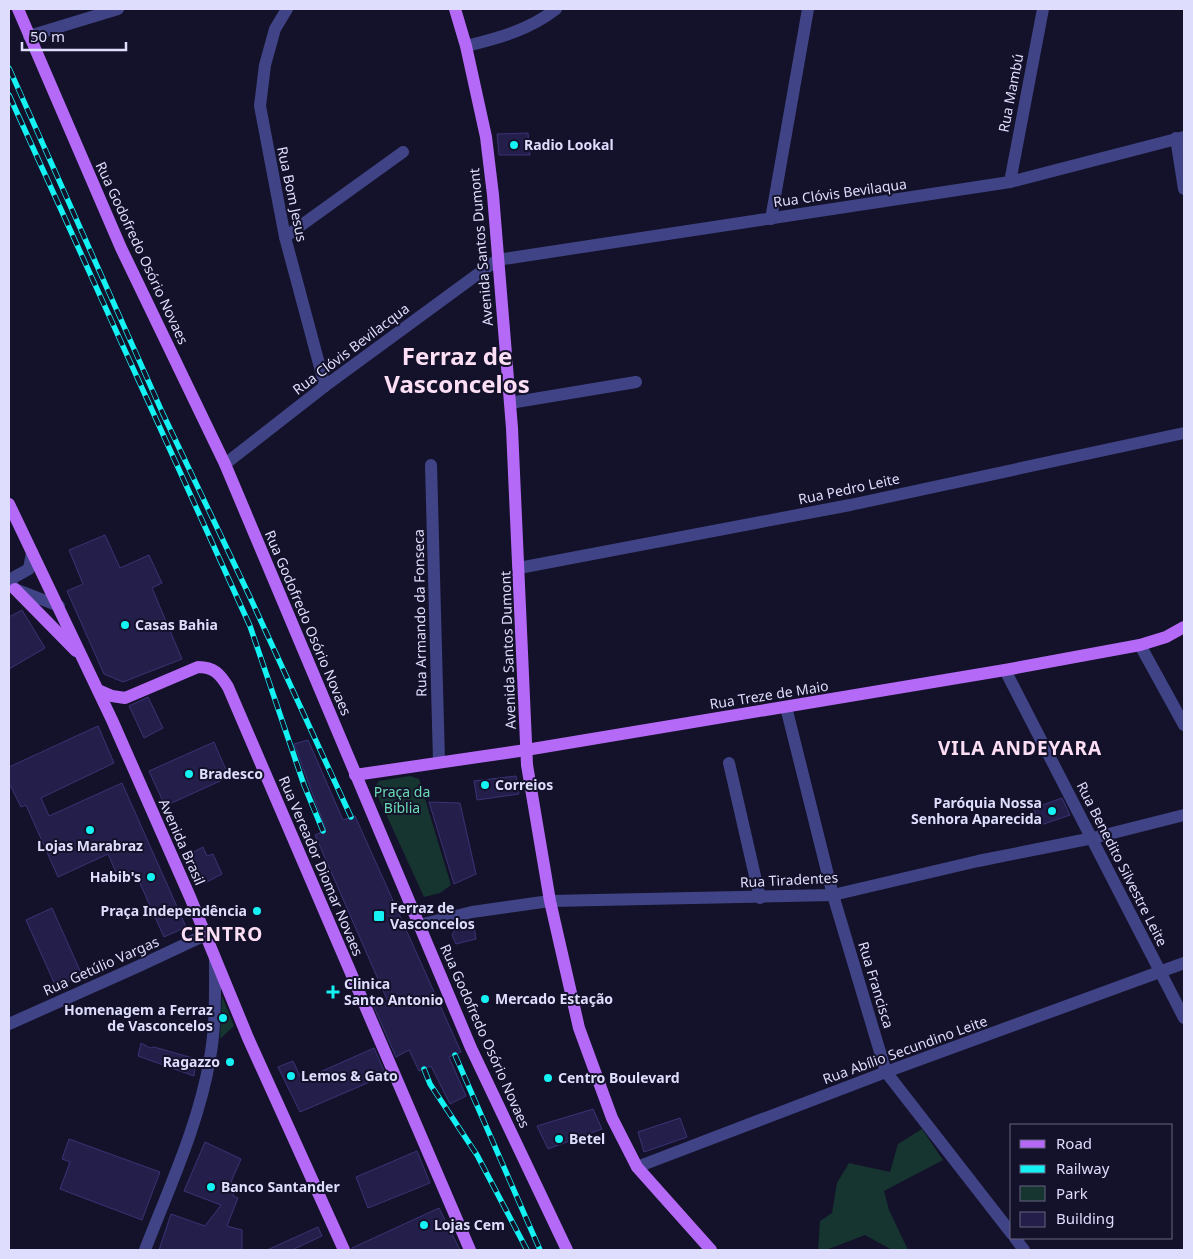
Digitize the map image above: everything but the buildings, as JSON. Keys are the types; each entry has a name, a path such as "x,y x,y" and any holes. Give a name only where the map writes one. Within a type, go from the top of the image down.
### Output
{"main road":[{"name":"Rua Godofredo Osório Novaes","path":"18,9 121,248 225,464 471,1048 567,1250"},
{"name":"Avenida Santos Dumont","path":"455,9 466,46 486,137 493,195 510,403 526,750 550,901 579,1028 612,1118 637,1167 712,1250"},
{"name":"Avenida Brasil","path":"9,504 112,720 248,1038 344,1250"},
{"path":"11,584 84,661"},
{"name":"Rua Treze de Maio","path":"355,775 438,761 526,750 1006,670 1140,646 1166,637 1184,627"},
{"name":"Rua Vereador Diomar Novaes","path":"125,698 198,667 214,669 220,674 228,687 470,1250"},
{"path":"98,690 112,696 125,698 112,720"}],"street":[{"path":"29,36 118,9"},
{"name":"Rua Bom Jesus","path":"287,9 275,29 265,65 260,106 284,237 325,386"},
{"path":"466,46 518,32 543,20 556,9"},
{"path":"771,219 808,9"},
{"name":"Rua Mambú","path":"1010,182 1043,9"},
{"path":"1180,138 1184,189"},
{"name":"Rua Clóvis Bevilaqua","path":"497,260 1010,182 1180,138"},
{"path":"284,237 403,152"},
{"name":"Rua Clóvis Bevilacqua","path":"225,464 325,386 497,260"},
{"path":"510,403 636,382"},
{"name":"Rua Pedro Leite","path":"519,568 850,505 1184,433"},
{"name":"Rua Armando da Fonseca","path":"431,465 438,761"},
{"path":"32,552 29,569 11,584 59,606"},
{"path":"1140,646 1184,725"},
{"name":"Rua Benedito Silvestre Leite","path":"1006,670 1184,1018"},
{"name":"Rua Francisca","path":"786,707 833,895 886,1072 1010,1231"},
{"path":"729,763 760,898"},
{"name":"Rua Tiradentes","path":"419,925 472,912 550,901 833,895 978,861 1093,838 1184,815"},
{"name":"Rua Getúlio Vargas","path":"9,1024 205,935"},
{"path":"146,1250 198,1106 210,1060 215,1003 215,958"},
{"name":"Rua Abílio Secundino Leite","path":"637,1167 886,1072 1184,963"},
{"path":"1016,1239 1024,1250"}],"green space":[{"name":"Praça da Bíblia","path":"410,776 419,779 451,885 440,893 424,897 374,788 379,781"},
{"path":"222,996 234,1026 220,1039"},
{"path":"922,1129 943,1160 884,1191 889,1210 908,1250 892,1250 865,1235 826,1250 818,1250 820,1221 832,1213 837,1183 849,1163 890,1172 898,1144"}],"railway":[{"path":"9,68 163,414 351,817"},
{"path":"9,95 250,626 304,785 323,831"},
{"path":"455,1055 540,1250"},
{"path":"424,1069 430,1084 477,1155 527,1250"}],"place":[{"name":"Radio Lookal","path":"514,145"},
{"name":"Casas Bahia","path":"125,625"},
{"name":"Bradesco","path":"189,774"},
{"name":"Correios","path":"485,785"},
{"name":"Paróquia Nossa Senhora Aparecida","path":"1052,811"},
{"name":"Lojas Marabraz","path":"90,830"},
{"name":"Habib's","path":"151,877"},
{"name":"Praça Independência","path":"257,911"},
{"name":"Ferraz de Vasconcelos","path":"379,916"},
{"name":"Clinica Santo Antonio","path":"333,992"},
{"name":"Mercado Estação","path":"485,999"},
{"name":"Homenagem a Ferraz de Vasconcelos","path":"223,1018"},
{"name":"Ragazzo","path":"230,1062"},
{"name":"Lemos & Gato","path":"291,1076"},
{"name":"Centro Boulevard","path":"548,1078"},
{"name":"Betel","path":"559,1139"},
{"name":"Banco Santander","path":"211,1187"},
{"name":"Lojas Cem","path":"424,1225"}],"district":[{"name":"Ferraz de Vasconcelos","path":"457,371"},
{"name":"VILA ANDEYARA","path":"1020,748"},
{"name":"CENTRO","path":"222,934"}]}
